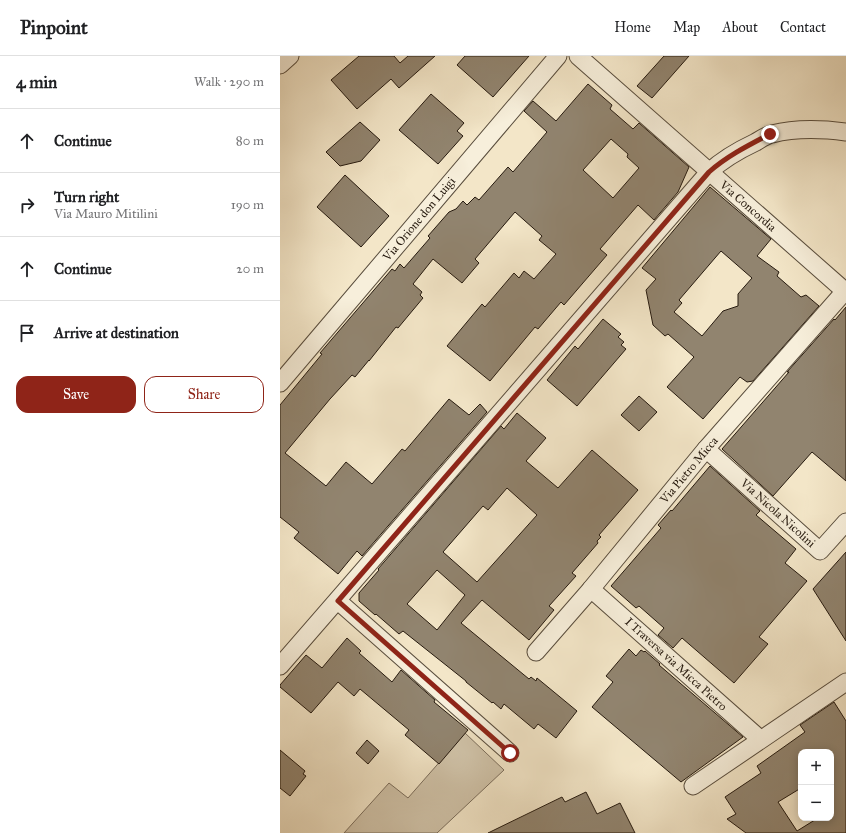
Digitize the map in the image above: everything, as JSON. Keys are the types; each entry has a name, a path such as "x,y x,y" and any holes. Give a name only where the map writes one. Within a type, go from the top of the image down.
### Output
{"street":[{"path":"280,65 290,56"},
{"name":"Via Orione don Luigi","path":"280,383 558,56"},
{"name":"Via Concordia","path":"578,56 845,292"},
{"path":"280,666 709,172 743,148 770,134 815,129 846,132"},
{"name":"Via Pietro Micca","path":"536,652 591,589 706,449 845,292"},
{"name":"Via Nicola Nicolini","path":"706,449 820,551 846,522"},
{"name":"I Traversa via Micca Pietro","path":"591,589 760,739"},
{"path":"338,601 510,753"},
{"path":"693,786 760,739 846,682"}],"shaded area":[{"path":"465,733 504,770 437,833 344,833 389,783 408,798"}],"building":[{"path":"359,56 394,56 400,63 408,56 435,56 399,88 391,79 357,109 331,80"},
{"path":"465,56 529,56 493,97 457,65"},
{"path":"664,56 689,56 652,98 637,86"},
{"path":"588,84 612,105 610,109 633,129 639,123 689,167 678,192 654,220 638,205 600,249 607,255 564,305 561,302 538,329 535,327 490,381 447,346 482,304 485,307 514,273 519,278 524,271 534,279 556,254 539,240 542,236 515,212 475,259 479,263 462,283 433,259 413,284 422,292 420,295 423,298 398,328 396,327 355,377 352,375 330,399 285,453 326,486 346,462 372,484 402,449 405,451 449,399 469,415 480,404 487,412 362,556 357,551 338,574 294,538 299,532 280,517 280,405 322,354 320,353 392,269 395,271 400,264 404,268 430,238 428,236 449,212 456,209 463,201 467,205 475,197 479,200 508,167 513,172 547,132 524,111 533,101 556,121","holes":["611,139 628,154 627,157 639,168 613,198 583,170"]},
{"path":"431,94 464,123 457,131 463,136 438,164 399,130"},
{"path":"360,122 380,140 361,161 340,166 326,152"},
{"path":"345,175 389,216 361,247 317,207"},
{"path":"710,187 771,239 757,256 779,272 777,276 801,297 806,295 819,306 753,381 747,382 740,377 703,419 667,387 694,357 668,334 665,336 653,325 646,290 656,279 642,268","holes":["721,251 752,278 738,294 738,306 723,311 702,336 674,312 682,303 679,300"]},
{"path":"846,307 846,481 812,452 773,496 722,449 789,372 787,372"},
{"path":"603,319 621,334 618,337 624,342 621,345 626,349 577,406 547,380 575,346 578,349"},
{"path":"639,396 657,412 639,431 621,415"},
{"path":"517,413 546,438 526,461 558,488 592,450 638,490 599,535 601,537 597,541 598,543 572,573 576,576 549,606 554,610 529,640 482,600 461,623 529,679 531,677 536,681 537,678 577,711 556,738 538,724 534,729 504,704 501,709 493,702 492,703 403,631 399,634 359,601 359,593 379,570 378,569 501,426 504,429","holes":["507,488 537,515 477,582 443,552 483,506 488,510","437,570 465,595 437,630 407,604"]},
{"path":"710,466 760,511 756,515 796,549 785,563 807,581 759,637 768,644 734,683 682,638 673,648 658,635 664,628 639,606 636,608 611,586 661,528 658,525 671,510 672,511"},
{"path":"846,552 846,641 813,589"},
{"path":"347,638 361,651 359,653 392,682 401,670 435,700 434,702 468,730 439,764 405,735 409,730 360,689 354,696 338,682 311,713 280,687 280,685 306,655 322,668"},
{"path":"629,649 636,656 641,650 644,652 645,651 660,664 659,665 743,737 681,782 592,707 613,682 606,676"},
{"path":"834,702 846,721 846,833 746,833 727,819 736,814 725,797 761,773 757,766 805,732 800,725"},
{"path":"367,740 379,751 368,764 356,753"},
{"path":"280,750 305,771 303,774 306,776 290,796 280,788"},
{"path":"586,792 597,814 620,803 635,833 488,833 562,797 565,802"}],"route":[{"path":"510,753 338,601 709,172 743,148 770,134"}]}
